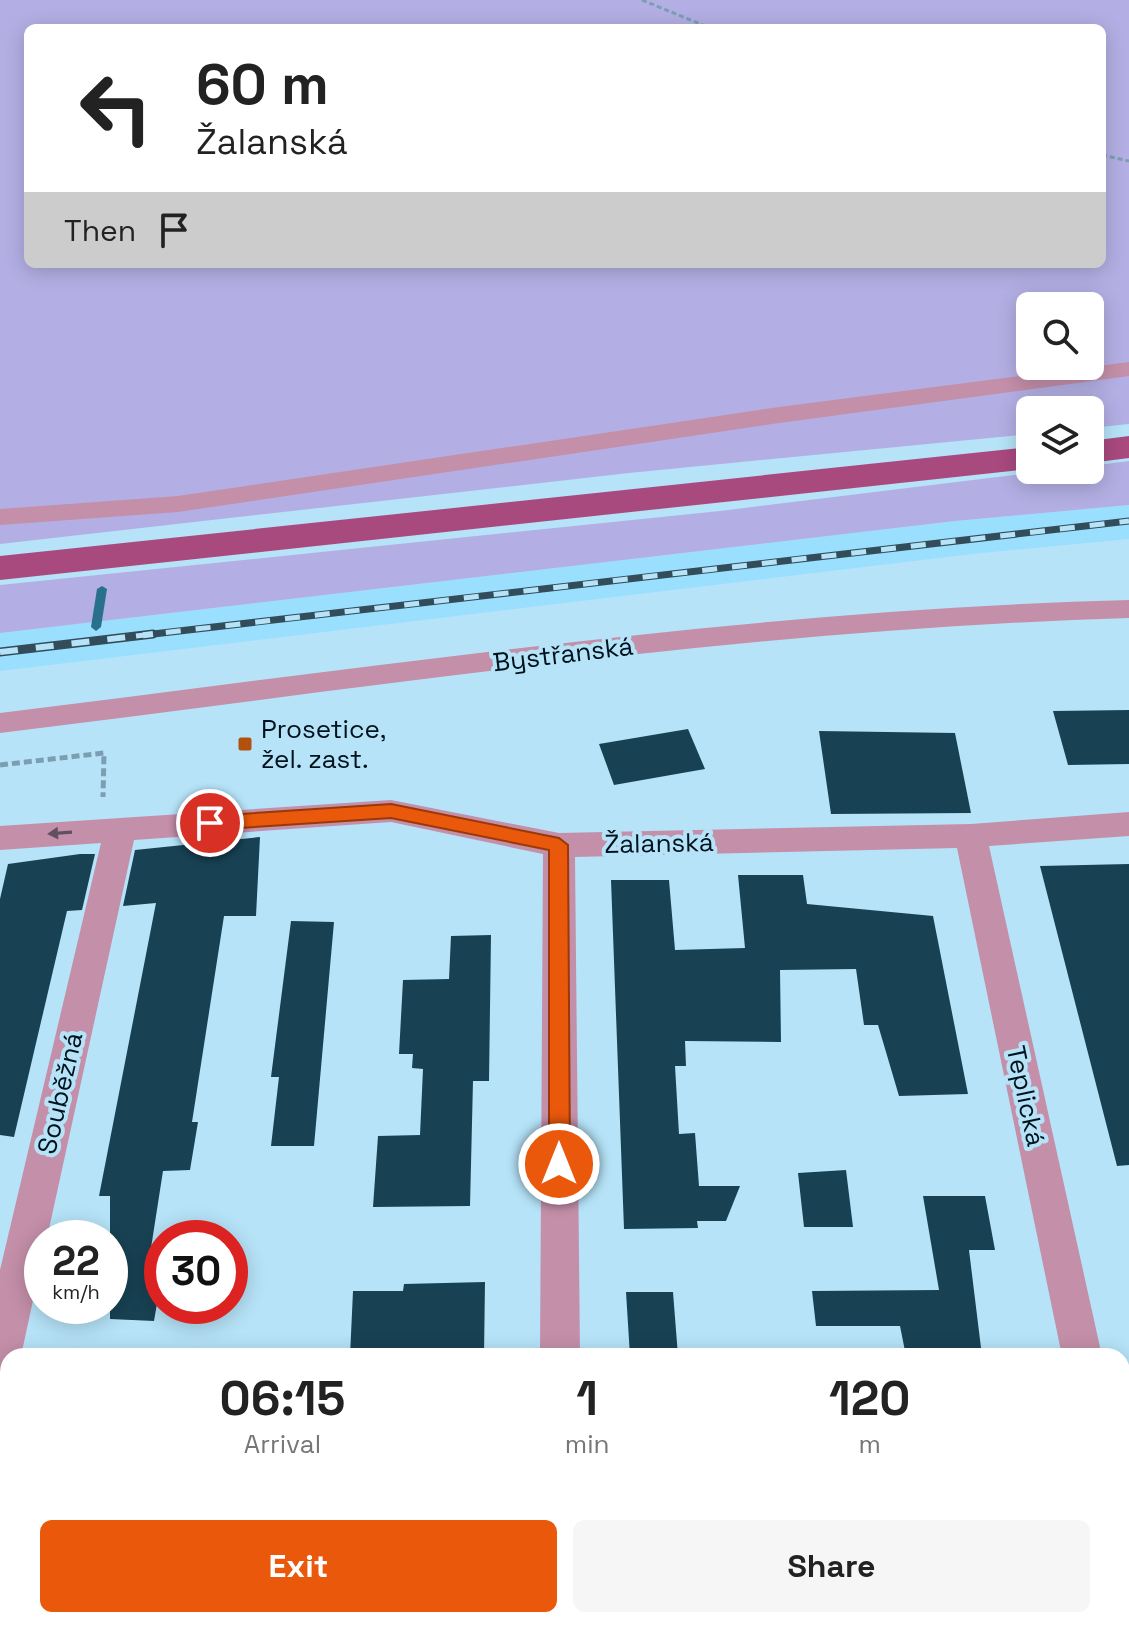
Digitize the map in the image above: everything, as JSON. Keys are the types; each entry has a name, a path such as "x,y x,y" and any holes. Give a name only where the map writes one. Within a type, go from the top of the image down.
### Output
{"main road":[{"path":"1104,450 1129,447"},
{"path":"0,568 1016,459"}],"street":[{"path":"0,517 178,504 779,415 1129,369"},
{"name":"Bystřanská","path":"0,723 712,636 981,613 1129,609"},
{"name":"Žalanská","path":"0,838 391,811 559,845 971,836 1129,824"},
{"name":"Souběžná","path":"2,1348 111,830"},
{"name":"Teplická","path":"971,836 1080,1348"},
{"path":"559,845 560,1348"}],"path":[{"path":"642,0 700,24"},
{"path":"1106,156 1129,161"},
{"path":"0,765 104,753 111,830"}],"shaded area":[{"path":"0,0 1129,0 1129,424 1104,427 1104,396 1016,396 1016,435 629,473 0,544"},
{"path":"1129,461 1129,505 955,521 0,633 0,585 720,511 1016,475 1016,484 1104,484 1104,464"},
{"path":"1129,505 1129,539 972,554 0,671 0,633 955,521"}],"building":[{"path":"1129,710 1129,764 1068,765 1053,711"},
{"path":"688,729 705,769 614,785 599,744"},
{"path":"819,731 955,733 971,813 831,814"},
{"path":"260,837 256,916 224,916 192,1122 198,1122 190,1170 163,1171 155,1220 144,1220 144,1321 128,1320 128,1220 110,1220 110,1196 99,1196 156,903 123,906 135,850"},
{"path":"95,854 82,910 67,911 14,1137 0,1135 0,899 8,864"},
{"path":"1129,864 1129,1165 1117,1166 1040,866"},
{"path":"738,875 803,875 807,904 933,916 968,1094 899,1096 878,1025 864,1025 856,969 780,970 781,1042 685,1041 686,1066 675,1066 679,1134 695,1133 699,1186 740,1186 726,1221 697,1221 698,1228 624,1229 611,880 669,880 675,950 745,948"},
{"path":"291,921 334,922 314,1146 271,1146 279,1077 271,1077"},
{"path":"491,935 489,1081 473,1081 470,1206 373,1207 378,1136 420,1135 423,1069 412,1068 413,1054 399,1054 403,980 449,979 451,936"},
{"path":"846,1170 853,1227 804,1227 798,1173"},
{"path":"923,1196 985,1196 995,1250 969,1250 981,1348 904,1348 900,1326 816,1326 812,1291 939,1290"},
{"path":"485,1282 484,1348 350,1348 353,1291 403,1291 404,1284"},
{"path":"626,1292 673,1292 677,1348 630,1348"}],"waterway":[{"path":"96,627 102,589"}],"railway":[{"path":"136,636 1129,521"},
{"path":"136,636 153,634"},
{"path":"0,652 136,636"}],"place":[{"name":"Prosetice, žel. zast.","path":"245,744"}],"route":[{"path":"210,823 391,811 559,845 559,1164"}]}
